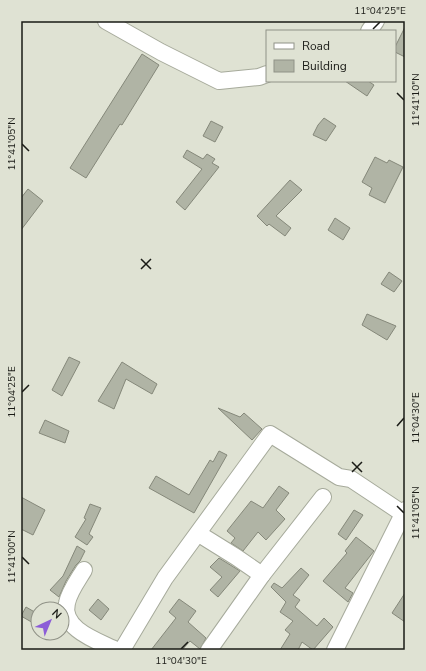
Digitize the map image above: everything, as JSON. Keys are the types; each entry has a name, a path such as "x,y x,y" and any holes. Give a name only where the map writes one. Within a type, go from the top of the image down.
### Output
{"street":[{"path":"106,21 219,81 259,77 266,74"},
{"path":"371,30 376,21"},
{"path":"122,650 165,578 270,434 339,477 350,479 404,513 335,650"},
{"path":"209,650 262,575 323,497"},
{"path":"198,534 262,575"},
{"path":"84,570 67,602 65,613 70,622 79,631 116,650"}],"building":[{"path":"405,27 405,57 396,52 396,45"},
{"path":"142,54 159,65 122,125 120,124 86,178 70,168"},
{"path":"346,82 370,82 374,85 367,96"},
{"path":"324,118 336,126 326,141 313,135 318,125"},
{"path":"211,121 223,127 215,142 203,136"},
{"path":"187,150 203,159 207,154 215,159 212,163 219,167 185,210 176,202 202,169 183,157"},
{"path":"375,157 387,163 389,160 403,167 385,203 369,195 372,188 362,182"},
{"path":"290,180 302,190 276,216 291,228 285,236 269,224 267,226 257,216"},
{"path":"28,189 43,201 21,230 21,198"},
{"path":"335,218 350,228 343,240 328,230"},
{"path":"389,272 402,281 394,292 381,284"},
{"path":"367,314 396,326 387,340 362,325"},
{"path":"69,357 80,362 62,396 52,390"},
{"path":"122,362 157,384 152,394 126,379 114,409 98,401"},
{"path":"218,408 240,417 244,413 262,429 252,440"},
{"path":"45,420 69,431 65,443 39,433"},
{"path":"219,451 227,455 194,513 149,488 156,476 189,495 210,460 213,462"},
{"path":"279,486 289,493 276,510 285,519 266,540 258,532 243,551 231,543 235,538 227,531 251,501 263,508"},
{"path":"21,497 45,510 33,535 21,529"},
{"path":"90,504 101,508 89,534 93,537 87,545 75,537 86,519 84,518"},
{"path":"354,510 363,515 346,540 338,534"},
{"path":"356,537 374,551 345,588 353,593 348,602 323,581 347,553 345,551"},
{"path":"77,546 85,551 66,581 59,597 50,590 63,576"},
{"path":"219,558 240,571 218,597 210,590 222,577 210,567"},
{"path":"301,568 309,575 293,595 300,600 295,607 317,626 324,618 333,627 313,650 302,642 298,650 280,650 290,634 285,630 293,621 280,612 286,602 271,587 274,583 282,588"},
{"path":"405,593 405,622 392,613"},
{"path":"98,599 109,609 101,620 89,610"},
{"path":"179,599 196,611 188,622 206,638 200,649 190,641 182,650 151,650 176,618 169,612"},
{"path":"26,607 30,609 30,621 21,616"}]}
